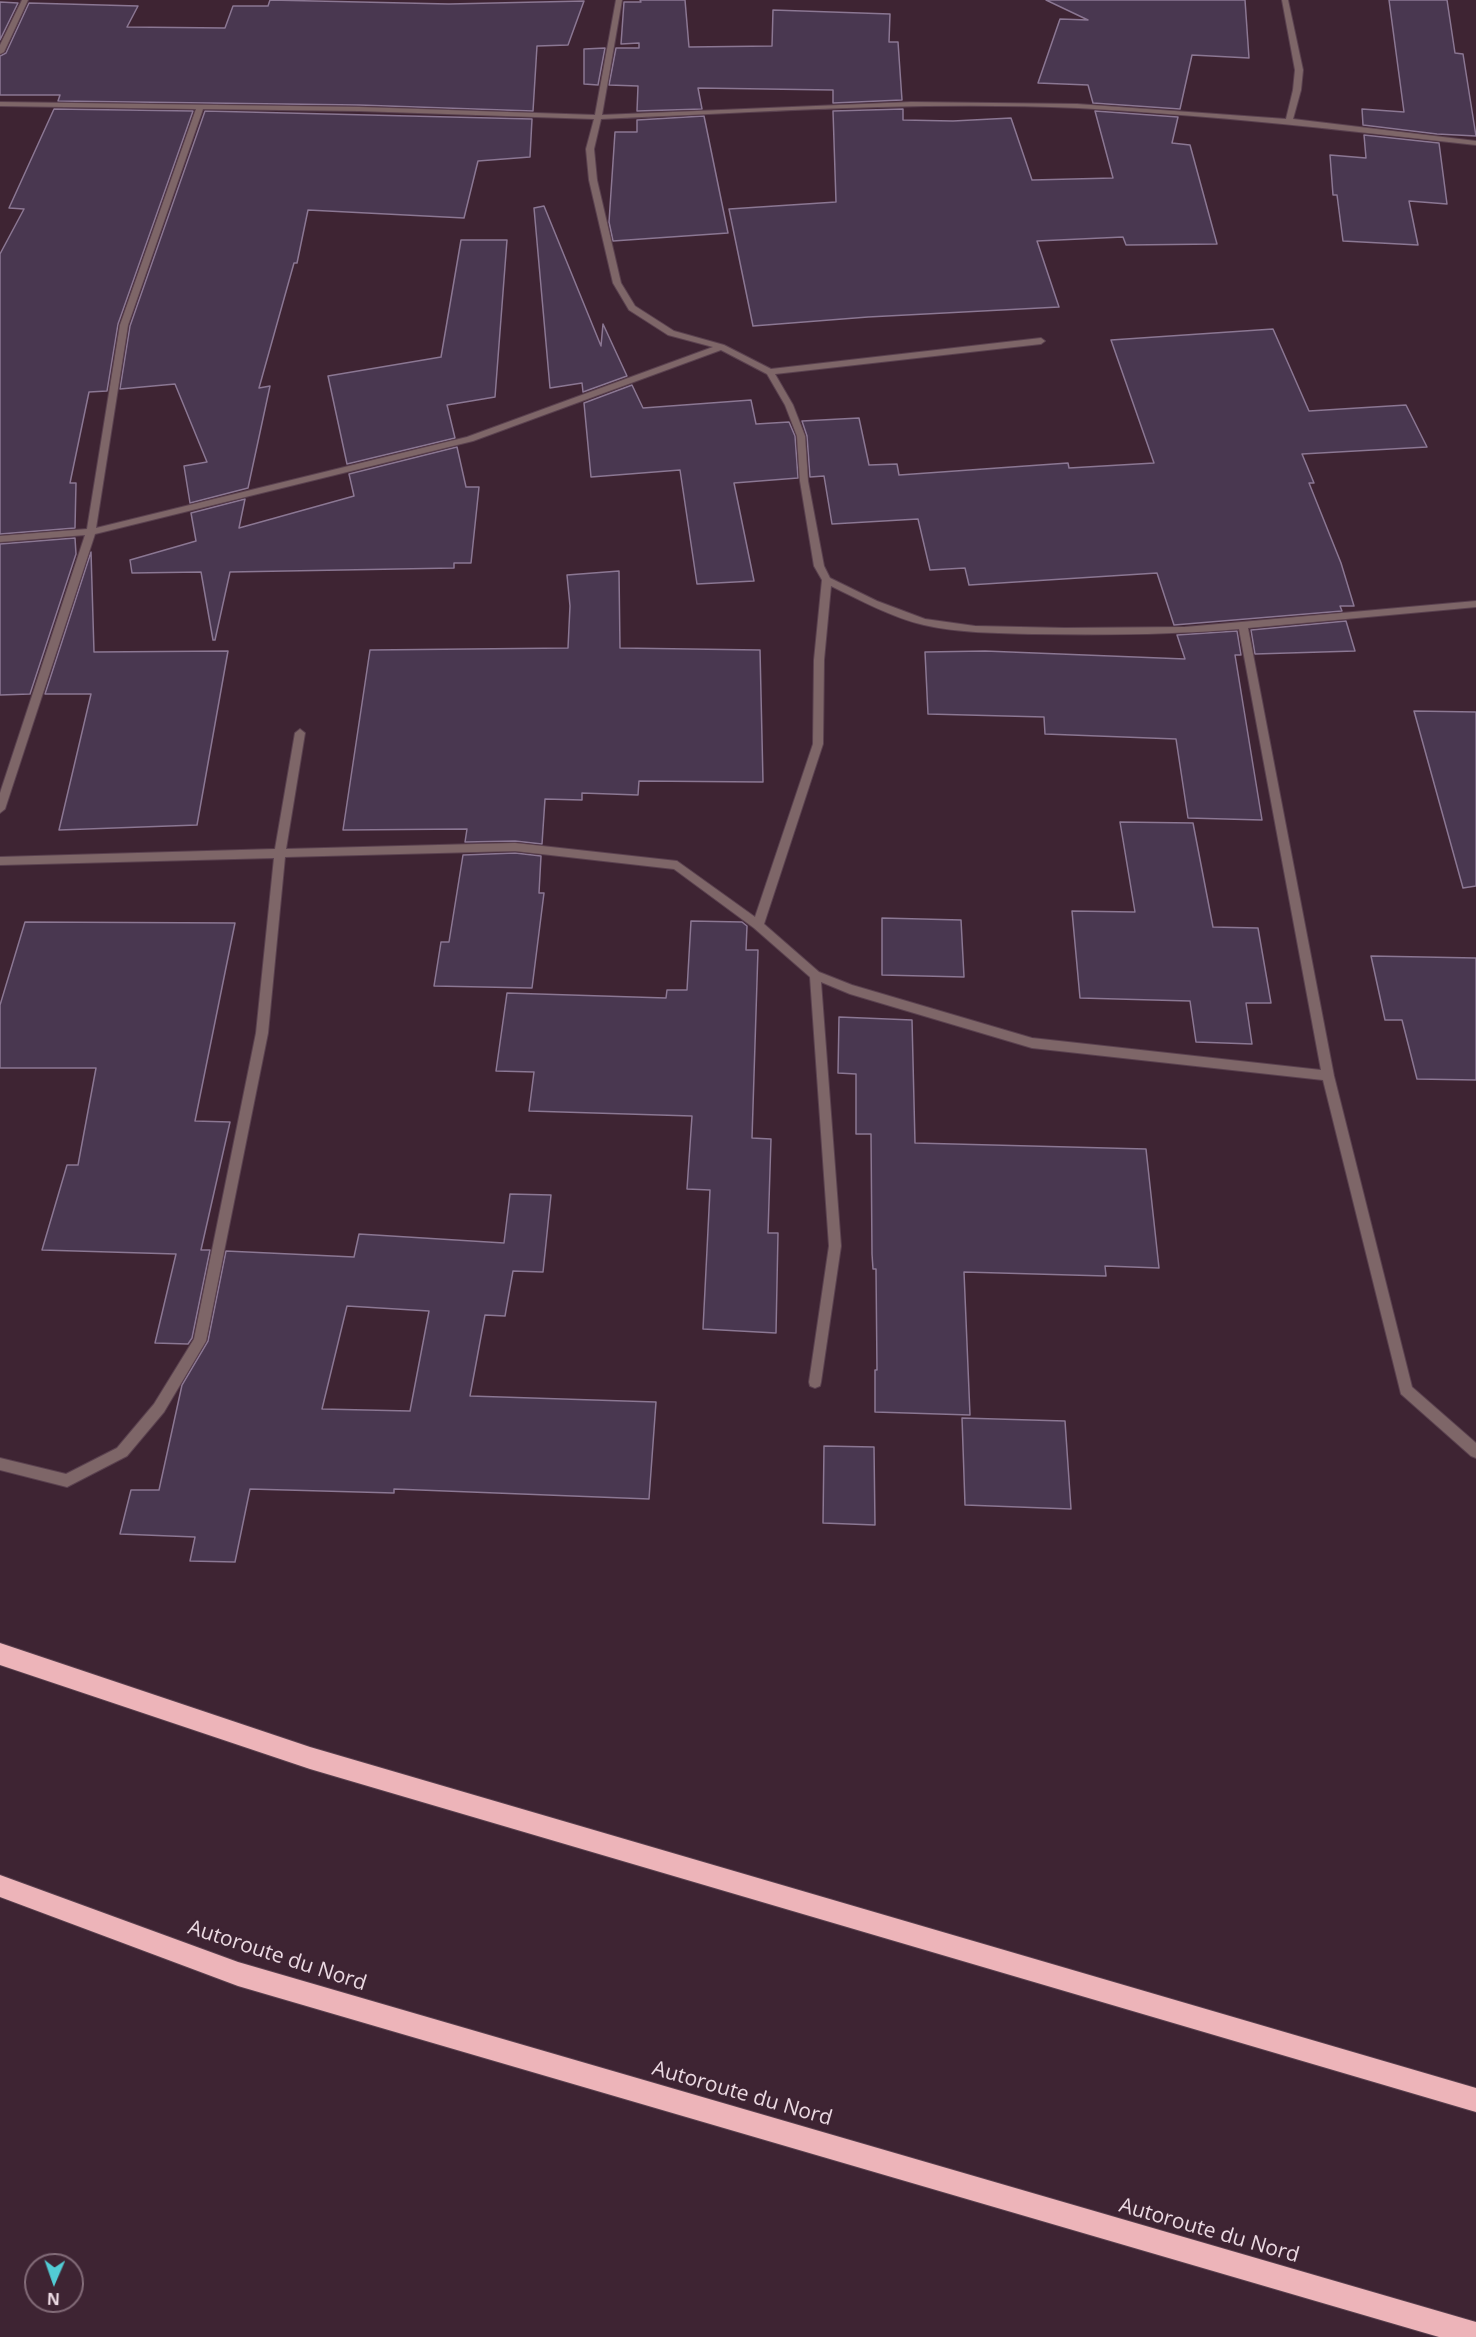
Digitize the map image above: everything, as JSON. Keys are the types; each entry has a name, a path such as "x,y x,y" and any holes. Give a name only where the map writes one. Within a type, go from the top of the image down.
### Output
{"highway":[{"path":"0,1654 321,1761 1476,2100"},
{"name":"Autoroute du Nord","path":"0,1886 238,1974 1476,2335"}],"street":[{"path":"0,52 25,0"},
{"path":"1285,0 1299,70 1297,90 1289,120"},
{"path":"616,1 598,117 590,149 593,180 616,283 632,308 671,333 721,347 770,372 789,405 801,436 804,481 819,566 827,580 874,603 924,622 975,629 1185,630 1476,604"},
{"path":"0,104 598,117 912,104 1077,106 1289,120 1476,143"},
{"path":"0,809 91,532 124,326 200,107"},
{"path":"770,372 1041,341"},
{"path":"0,539 91,532 470,439 721,347"},
{"path":"758,925 818,744 819,660 827,580"},
{"path":"1243,626 1328,1076 1406,1390 1476,1452"},
{"path":"0,1464 67,1481 122,1452 159,1408 200,1341 262,1033 280,854 300,733"},
{"path":"0,861 515,847 677,866 758,925 815,975 850,989 1032,1043 1328,1076"},
{"path":"815,975 835,1246 815,1382"}],"building":[{"path":"270,0 449,4 584,1 568,45 537,46 533,111 359,105 58,101 60,95 0,95 0,56 6,53 29,3 138,6 127,27 225,28 233,6 268,6"},
{"path":"640,0 685,0 689,47 772,46 773,10 890,14 889,42 898,42 902,100 833,103 833,90 698,88 702,109 637,111 638,86 609,85 616,48 639,48 639,43 621,44 624,2 641,2"},
{"path":"1046,0 1245,0 1249,58 1192,55 1180,109 1093,103 1088,85 1038,83 1060,19 1088,20"},
{"path":"1389,0 1447,0 1455,53 1463,54 1476,136 1363,125 1362,109 1404,112"},
{"path":"0,2 18,3 0,40"},
{"path":"605,48 598,85 584,84 584,49"},
{"path":"54,109 193,111 118,324 107,391 89,392 70,483 76,483 75,528 0,534 0,254 24,209 9,208"},
{"path":"903,109 903,120 953,121 1011,118 1032,180 1113,178 1095,111 1178,117 1172,143 1190,145 1217,244 1126,245 1123,237 1037,241 1059,307 868,317 753,326 729,209 836,202 833,111"},
{"path":"205,111 532,119 530,157 478,161 464,218 308,210 297,263 294,263 259,388 270,386 248,488 190,503 184,466 207,462 175,384 120,389 130,326"},
{"path":"704,116 728,233 613,241 609,222 615,132 637,132 637,120"},
{"path":"1364,135 1439,143 1447,204 1409,201 1418,245 1343,241 1337,195 1333,195 1330,155 1366,158"},
{"path":"544,206 601,346 603,324 627,376 583,392 582,383 550,388 534,208"},
{"path":"461,240 507,240 495,397 447,405 455,438 347,464 328,376 441,357"},
{"path":"1273,329 1309,411 1406,405 1427,447 1302,454 1314,483 1309,483 1341,563 1354,606 1340,606 1342,611 1174,625 1157,573 969,585 965,568 930,570 918,519 832,524 824,476 810,477 807,436 802,421 859,418 869,465 897,464 899,475 1068,463 1069,468 1154,463 1111,340"},
{"path":"632,385 643,408 751,400 756,424 789,422 795,436 798,478 734,483 754,581 697,584 680,470 591,477 584,403"},
{"path":"457,447 466,487 479,487 471,563 454,563 454,568 230,572 215,640 213,640 201,572 132,573 130,560 196,541 191,513 245,499 239,528 354,496 349,474"},
{"path":"75,538 76,554 30,694 0,695 0,544"},
{"path":"91,552 94,652 228,651 197,825 59,830 91,694 45,694"},
{"path":"619,571 620,648 760,650 763,782 639,781 638,795 582,793 582,800 545,799 542,844 515,841 465,842 467,829 343,830 370,650 568,648 570,606 567,575"},
{"path":"1346,621 1355,651 1255,654 1251,630"},
{"path":"1237,631 1241,655 1235,655 1262,820 1188,818 1176,739 1045,734 1044,717 928,714 925,652 985,651 1185,659 1177,635"},
{"path":"1414,711 1476,712 1476,886 1463,888"},
{"path":"1120,822 1193,823 1213,927 1258,928 1271,1003 1246,1003 1252,1044 1196,1042 1190,1001 1080,998 1072,911 1135,912"},
{"path":"515,853 541,856 539,893 544,893 532,988 434,986 441,942 449,942 463,855"},
{"path":"882,918 961,920 964,977 882,975"},
{"path":"691,921 742,922 747,926 746,950 758,950 752,1138 771,1139 768,1233 778,1233 776,1333 703,1329 710,1190 687,1189 692,1116 529,1111 534,1072 496,1071 507,993 666,998 667,990 687,990"},
{"path":"25,922 235,923 195,1121 230,1122 201,1250 210,1250 192,1338 188,1344 155,1343 176,1254 42,1250 67,1165 78,1165 96,1068 0,1068 0,1005"},
{"path":"1371,956 1476,958 1476,1080 1417,1079 1402,1020 1385,1020"},
{"path":"839,1017 912,1020 915,1143 1146,1149 1159,1268 1105,1266 1106,1276 964,1272 970,1415 875,1412 876,1269 873,1269 872,1254 871,1134 856,1134 856,1074 838,1073"},
{"path":"510,1194 551,1195 543,1272 513,1271 505,1316 485,1315 470,1396 656,1402 649,1499 394,1489 394,1493 250,1489 235,1562 190,1561 195,1537 120,1534 131,1490 159,1490 182,1385 208,1341 226,1251 354,1257 359,1234 504,1243","holes":["347,1306 429,1311 410,1411 322,1409"]},
{"path":"962,1418 1065,1421 1071,1509 965,1505"},
{"path":"824,1446 874,1447 875,1525 823,1523"}]}
